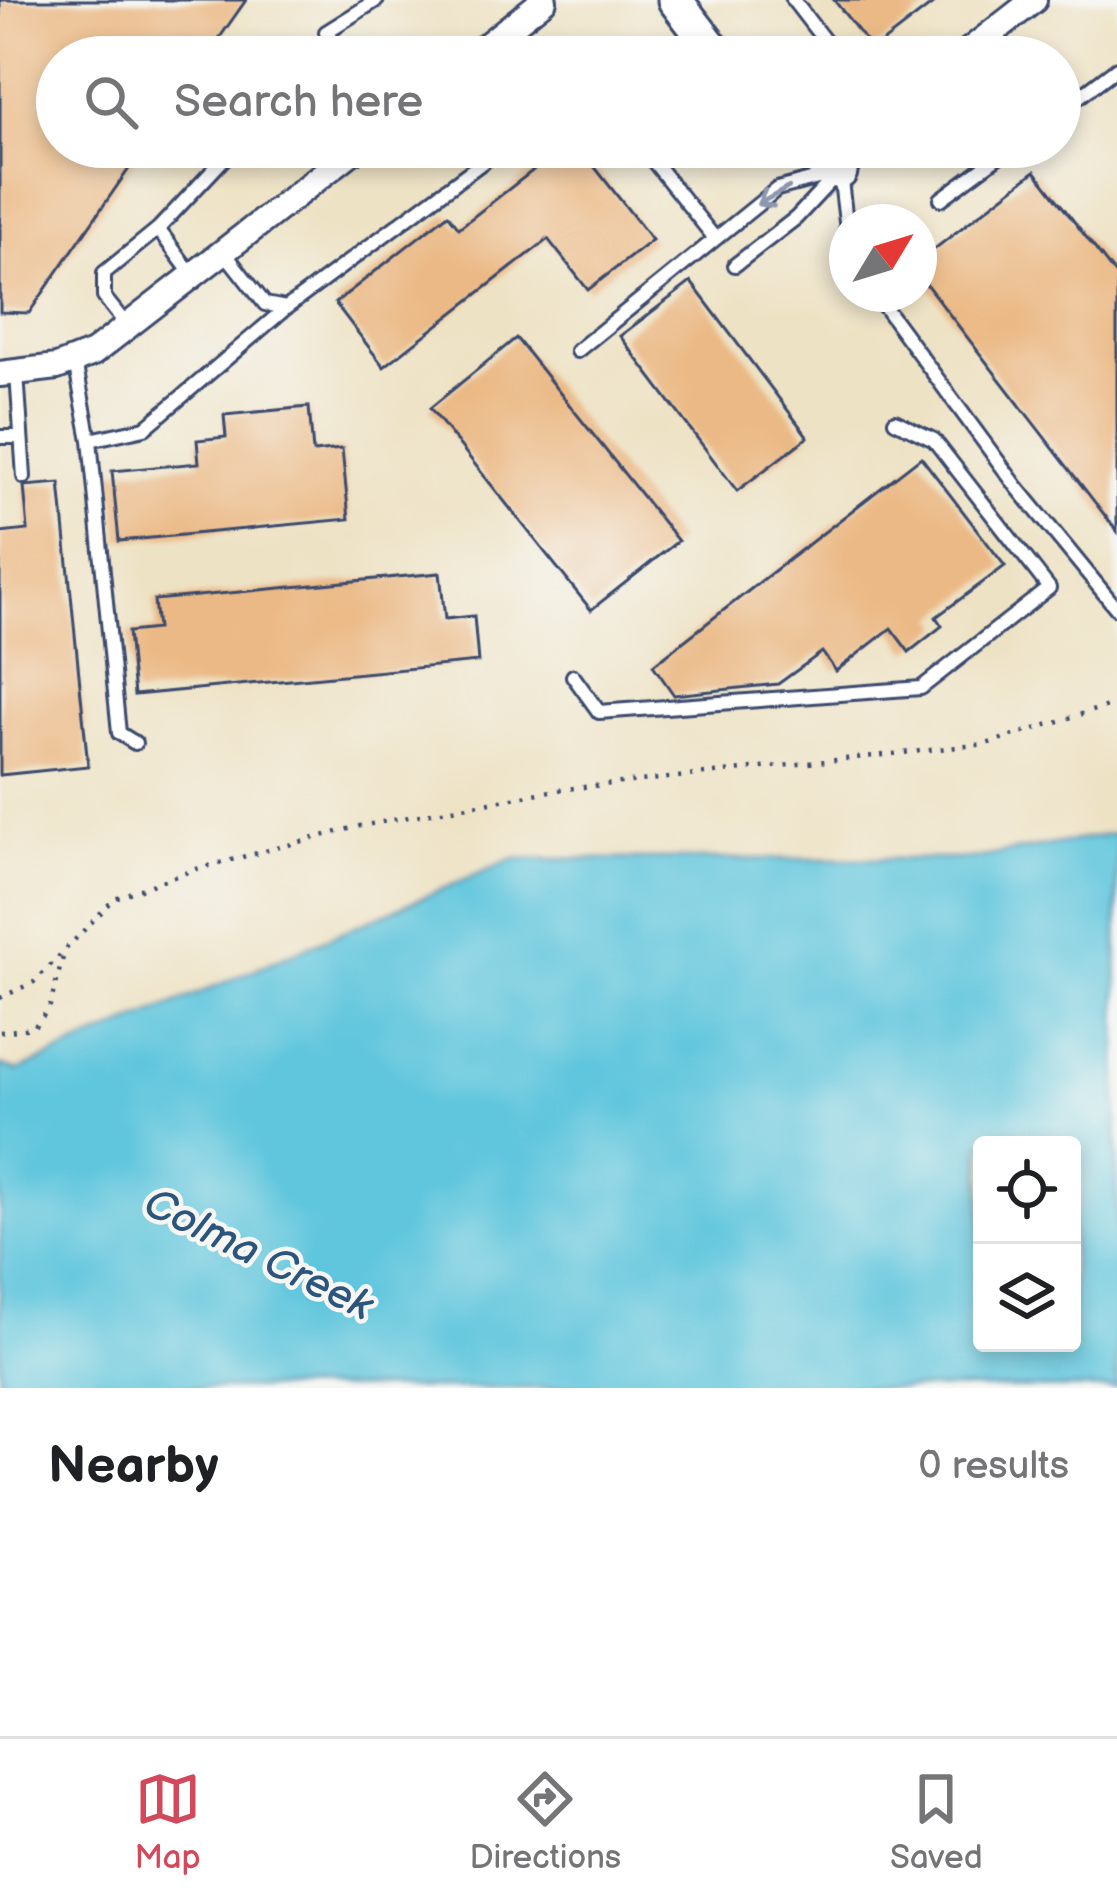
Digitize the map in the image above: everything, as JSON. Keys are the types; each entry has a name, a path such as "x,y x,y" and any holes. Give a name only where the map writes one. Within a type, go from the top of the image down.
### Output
{"street":[{"path":"499,36 544,0"},
{"path":"675,0 703,36"},
{"path":"988,36 1034,0"},
{"path":"9,373 76,362 128,327 331,168"}],"lane":[{"path":"329,36 326,32 377,0"},
{"path":"793,0 821,36"},
{"path":"994,31 998,36"},
{"path":"1081,95 1117,68"},
{"path":"128,327 104,296 101,282 215,168"},
{"path":"90,440 145,428 286,308 475,168"},
{"path":"660,168 713,236"},
{"path":"577,350 777,189 829,168"},
{"path":"735,265 796,218 843,168"},
{"path":"848,204 850,168"},
{"path":"941,200 983,168"},
{"path":"158,229 193,276"},
{"path":"224,252 265,304 286,308"},
{"path":"888,312 1016,487 1117,609"},
{"path":"76,362 90,440 119,733 135,743"},
{"path":"9,373 24,477"},
{"path":"573,676 599,712 921,688 1049,588 934,440 895,421"},
{"path":"0,437 21,437"}],"path":[{"path":"0,998 34,982 116,898 193,869 360,826 556,790 986,744 1117,703"},
{"path":"0,1032 34,1028 49,1010 66,946"}],"water":[{"name":"Colma Creek","path":"1117,833 1117,1388 0,1388 0,1065 18,1071 512,859 971,859"}],"building":[{"path":"0,0 246,0 221,36 36,36 36,168 129,168 29,313 0,312"},
{"path":"834,0 938,0 891,36 862,36"},
{"path":"536,168 595,168 652,240 588,290 548,239 384,367 335,303 448,214 459,228"},
{"path":"1035,171 1117,277 1117,531 937,298 937,247"},
{"path":"691,282 808,437 737,491 620,336"},
{"path":"516,338 678,541 591,610 430,408"},
{"path":"309,407 313,452 342,449 349,519 119,541 112,471 199,463 197,440 226,437 224,415"},
{"path":"921,457 1005,566 936,617 942,626 909,652 891,628 836,671 822,652 778,684 674,695 653,665"},
{"path":"60,483 88,766 0,775 0,533 28,530 24,486"},
{"path":"440,573 445,619 474,616 478,662 134,695 128,632 157,629 154,600"}]}
